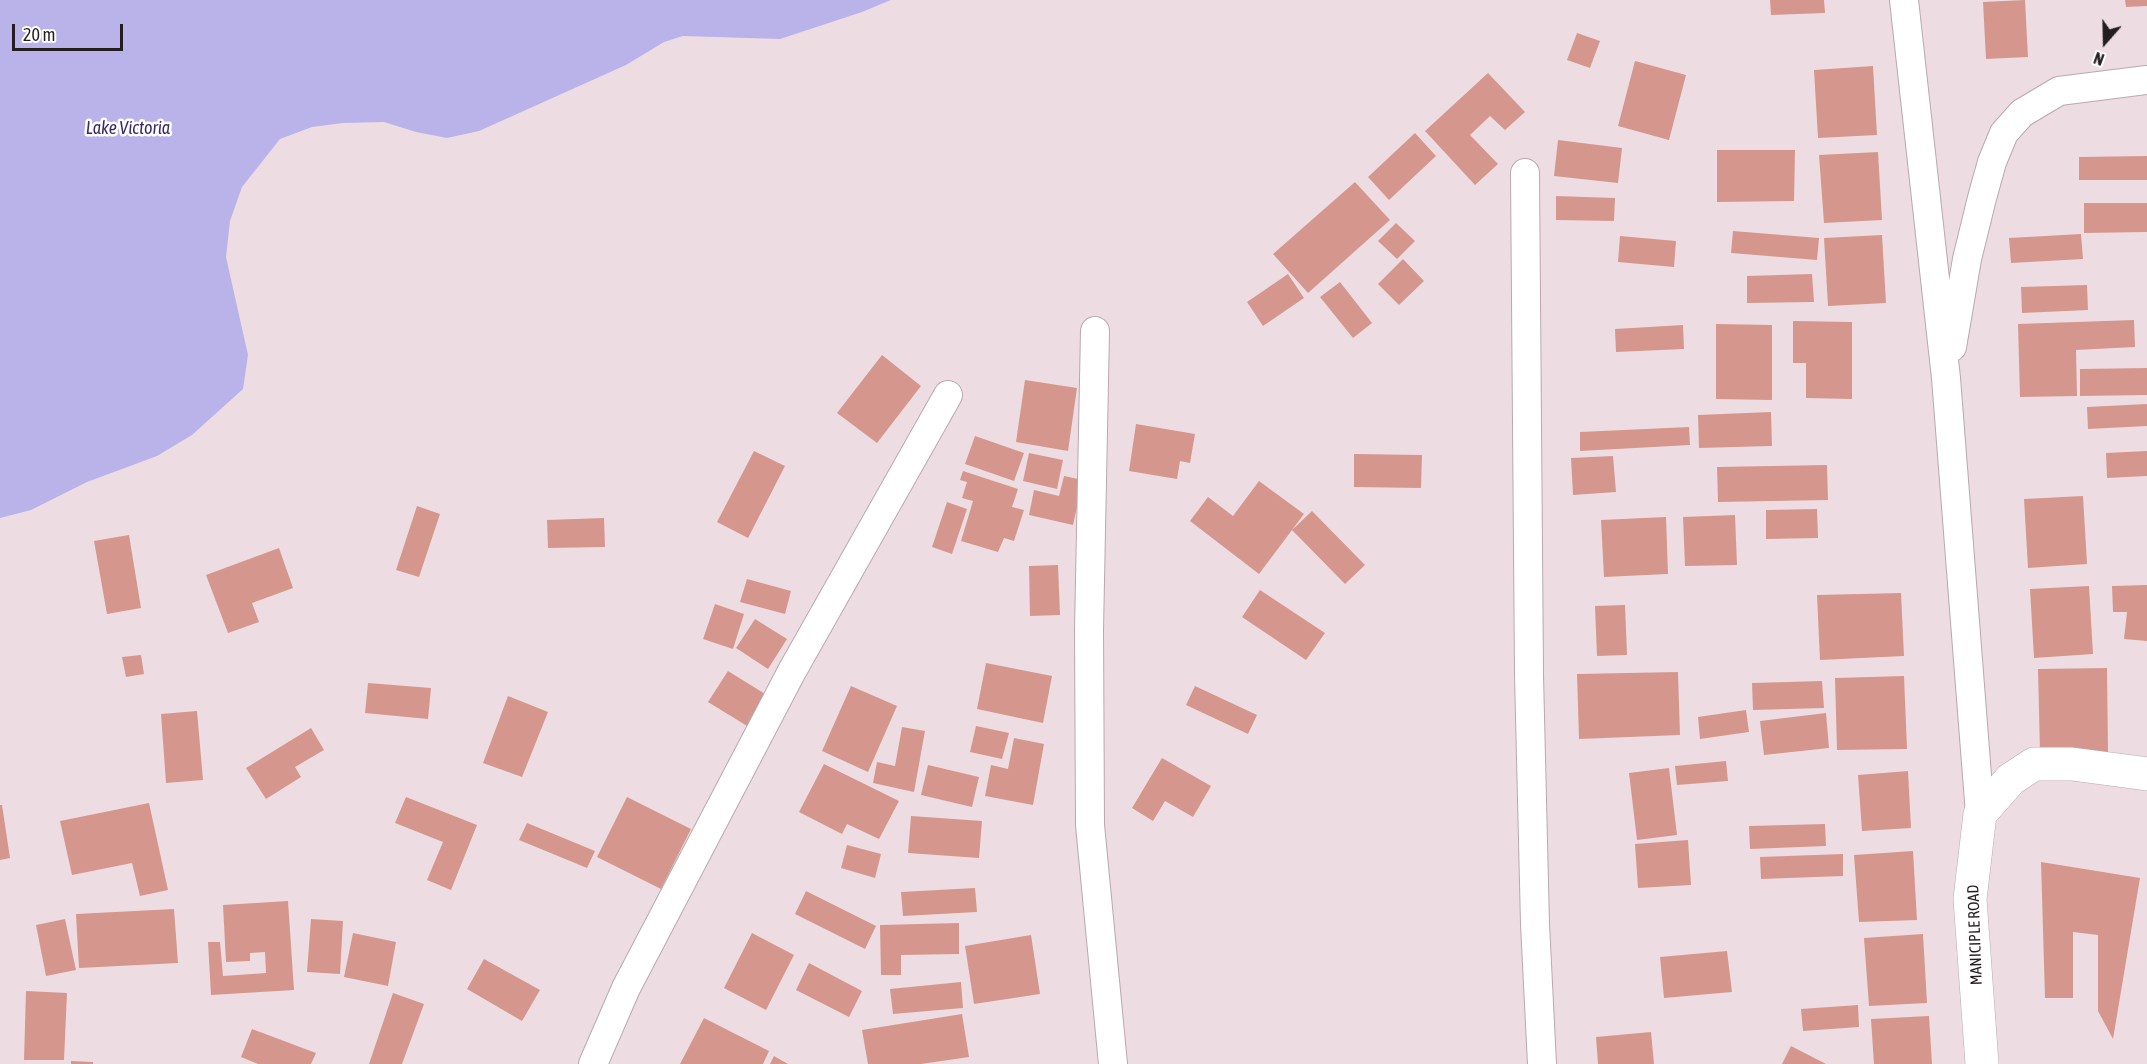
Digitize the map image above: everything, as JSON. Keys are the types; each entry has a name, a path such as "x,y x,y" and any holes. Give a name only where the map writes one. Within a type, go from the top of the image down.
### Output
{"street":[{"path":"1904,0 1946,378 1980,814"},
{"path":"1946,378 1969,249 1992,162 2004,133 2022,113 2059,91 2147,80"},
{"path":"1525,173 1529,675 1535,924 1542,1064"},
{"path":"1095,331 1089,630 1090,825 1113,1064"},
{"path":"593,1064 632,978 792,671 948,395"},
{"path":"1980,814 2011,779 2034,764 2072,764 2147,774"},
{"name":"MANICIPLE ROAD","path":"1980,814 1970,899 1982,1064"}],"water":[{"name":"Lake Victoria","path":"0,0 891,0 780,39 683,36 664,42 626,65 479,131 447,138 416,132 384,122 343,123 312,127 280,139 242,187 230,221 226,257 248,355 243,389 192,435 157,456 87,482 31,510 0,518"}],"building":[{"path":"1770,0 1824,0 1825,13 1771,15"},
{"path":"2025,0 2028,57 1986,59 1983,2"},
{"path":"2125,0 2147,0 2147,6 2126,7"},
{"path":"1577,33 1600,41 1590,68 1567,60"},
{"path":"1635,61 1686,75 1669,140 1618,126"},
{"path":"1873,66 1877,135 1818,138 1814,70"},
{"path":"1488,73 1525,112 1505,130 1490,116 1470,135 1498,164 1475,185 1425,131"},
{"path":"1415,133 1436,156 1389,200 1368,177"},
{"path":"1558,140 1622,148 1618,183 1554,176"},
{"path":"1717,150 1795,150 1794,201 1717,202"},
{"path":"1878,152 1882,220 1824,223 1819,155"},
{"path":"2147,156 2147,180 2079,180 2079,157"},
{"path":"1355,182 1390,220 1308,293 1273,254"},
{"path":"1556,196 1615,198 1614,221 1556,220"},
{"path":"2084,203 2147,203 2147,232 2084,233"},
{"path":"1396,223 1415,241 1397,259 1378,241"},
{"path":"1733,231 1819,238 1817,260 1731,253"},
{"path":"2081,234 2083,259 2011,263 2009,238"},
{"path":"1882,235 1886,303 1828,306 1824,238"},
{"path":"1620,236 1676,241 1674,267 1618,262"},
{"path":"1403,259 1424,281 1399,305 1378,284"},
{"path":"1288,274 1304,298 1263,326 1247,302"},
{"path":"1812,274 1814,302 1747,303 1747,276"},
{"path":"1340,282 1372,323 1353,338 1320,297"},
{"path":"2087,285 2088,310 2022,313 2021,287"},
{"path":"2134,320 2135,347 2076,350 2077,396 2020,397 2018,324"},
{"path":"1793,321 1852,322 1852,399 1806,398 1806,363 1793,363"},
{"path":"1716,324 1772,325 1772,400 1716,399"},
{"path":"1683,325 1684,349 1616,352 1615,329"},
{"path":"882,355 921,386 877,443 837,413"},
{"path":"2147,368 2147,395 2080,396 2080,369"},
{"path":"1025,380 1077,388 1068,451 1016,442"},
{"path":"2147,404 2147,426 2088,429 2087,407"},
{"path":"1771,412 1772,446 1699,448 1698,415"},
{"path":"1136,424 1195,434 1190,463 1180,461 1177,479 1129,471"},
{"path":"1689,427 1690,445 1580,451 1580,432"},
{"path":"975,436 1024,453 1014,481 965,464"},
{"path":"754,451 785,466 748,538 717,522"},
{"path":"2147,451 2147,476 2107,478 2106,453"},
{"path":"1029,453 1063,460 1057,489 1023,481"},
{"path":"1354,454 1422,455 1421,488 1354,487"},
{"path":"1613,456 1616,492 1573,495 1571,458"},
{"path":"1827,465 1828,500 1718,502 1717,467"},
{"path":"963,471 1018,489 1012,507 1024,510 1014,541 1004,538 998,552 961,541 973,501 962,498 967,482 960,480"},
{"path":"1064,476 1083,480 1073,525 1029,515 1034,490 1059,496"},
{"path":"1259,481 1304,514 1259,574 1190,521 1208,497 1233,516"},
{"path":"2083,496 2087,564 2028,568 2024,499"},
{"path":"947,502 967,509 952,554 932,547"},
{"path":"417,506 440,514 419,577 396,570"},
{"path":"1817,509 1818,538 1766,539 1766,510"},
{"path":"1312,511 1365,565 1345,584 1292,530"},
{"path":"1735,515 1737,565 1685,566 1683,517"},
{"path":"1666,517 1668,574 1604,577 1601,520"},
{"path":"604,518 605,547 548,548 547,520"},
{"path":"129,535 141,608 107,614 94,541"},
{"path":"279,548 293,588 252,603 259,622 228,633 206,575"},
{"path":"1058,565 1060,615 1030,616 1029,566"},
{"path":"747,579 791,591 785,614 740,602"},
{"path":"2147,585 2147,641 2124,639 2127,612 2113,612 2112,586"},
{"path":"2089,586 2093,654 2034,658 2030,589"},
{"path":"1260,590 1325,633 1306,660 1242,617"},
{"path":"1901,593 1904,656 1820,660 1817,595"},
{"path":"715,604 744,614 733,649 703,639"},
{"path":"1625,605 1627,655 1597,656 1595,606"},
{"path":"755,619 787,639 768,669 736,648"},
{"path":"141,655 144,674 126,677 122,657"},
{"path":"986,663 1052,676 1043,723 977,709"},
{"path":"2107,668 2108,752 2040,753 2038,669"},
{"path":"728,671 770,697 752,729 708,702"},
{"path":"1678,672 1680,735 1579,739 1577,674"},
{"path":"1904,676 1907,749 1837,750 1835,678"},
{"path":"1822,681 1824,708 1753,710 1752,683"},
{"path":"368,683 431,688 428,719 365,713"},
{"path":"851,686 897,706 868,772 822,751"},
{"path":"1195,686 1257,715 1248,734 1186,705"},
{"path":"508,696 548,712 522,777 483,763"},
{"path":"1746,710 1749,732 1700,739 1698,717"},
{"path":"197,711 203,780 166,783 161,714"},
{"path":"1826,713 1829,748 1764,755 1760,721"},
{"path":"976,726 1009,733 1002,759 970,752"},
{"path":"902,727 925,731 914,792 873,783 877,762 895,766"},
{"path":"311,728 324,750 295,767 301,777 266,799 246,768"},
{"path":"1014,738 1044,744 1033,805 985,796 991,765 1008,769"},
{"path":"1162,758 1211,786 1193,817 1165,801 1153,821 1132,808"},
{"path":"1726,761 1728,781 1677,785 1675,766"},
{"path":"824,764 899,801 879,839 847,824 842,834 799,812"},
{"path":"928,765 979,777 972,807 921,795"},
{"path":"1669,768 1677,835 1637,840 1629,773"},
{"path":"1908,771 1911,828 1862,831 1858,775"},
{"path":"406,797 477,825 451,890 427,880 443,842 395,823"},
{"path":"627,797 691,829 661,889 597,857"},
{"path":"149,803 168,890 140,896 132,863 72,875 60,821"},
{"path":"0,805 2,805 10,858 0,860"},
{"path":"911,816 982,821 979,858 908,853"},
{"path":"527,823 595,851 587,868 519,840"},
{"path":"1825,824 1826,846 1750,849 1749,826"},
{"path":"1688,840 1691,885 1638,888 1635,844"},
{"path":"847,845 881,854 875,878 841,868"},
{"path":"1913,851 1917,920 1859,922 1854,855"},
{"path":"1843,854 1843,876 1761,879 1760,857"},
{"path":"2041,862 2140,878 2113,1039 2098,1011 2098,935 2073,932 2073,998 2045,998"},
{"path":"975,888 977,912 903,916 901,892"},
{"path":"806,891 876,926 865,949 795,914"},
{"path":"288,901 294,990 211,995 208,942 220,942 223,976 266,973 265,952 250,953 250,961 226,962 223,905"},
{"path":"174,909 178,963 79,968 76,914"},
{"path":"65,919 76,970 46,976 36,925"},
{"path":"311,919 343,921 340,974 307,972"},
{"path":"959,923 959,954 901,955 901,975 881,975 880,925"},
{"path":"353,933 396,942 388,986 344,977"},
{"path":"752,933 794,955 766,1010 724,988"},
{"path":"1923,934 1927,1003 1869,1006 1864,938"},
{"path":"1031,935 1040,994 974,1004 965,946"},
{"path":"1727,951 1732,992 1664,998 1660,957"},
{"path":"484,959 540,990 522,1021 467,989"},
{"path":"809,963 862,991 849,1017 796,990"},
{"path":"961,982 963,1008 893,1014 890,989"},
{"path":"26,991 67,993 64,1060 24,1060"},
{"path":"393,993 424,1004 402,1064 369,1064"},
{"path":"1858,1005 1859,1027 1803,1031 1801,1009"},
{"path":"962,1014 969,1057 921,1064 868,1064 862,1030"},
{"path":"1929,1016 1932,1064 1874,1064 1871,1019"},
{"path":"704,1018 769,1051 763,1064 680,1064"},
{"path":"252,1029 316,1053 311,1064 258,1064 241,1057"},
{"path":"1651,1032 1654,1064 1598,1064 1596,1037"},
{"path":"1791,1046 1826,1064 1782,1064"},
{"path":"774,1056 788,1064 770,1064"},
{"path":"71,1061 93,1062 93,1064 71,1064"}]}
